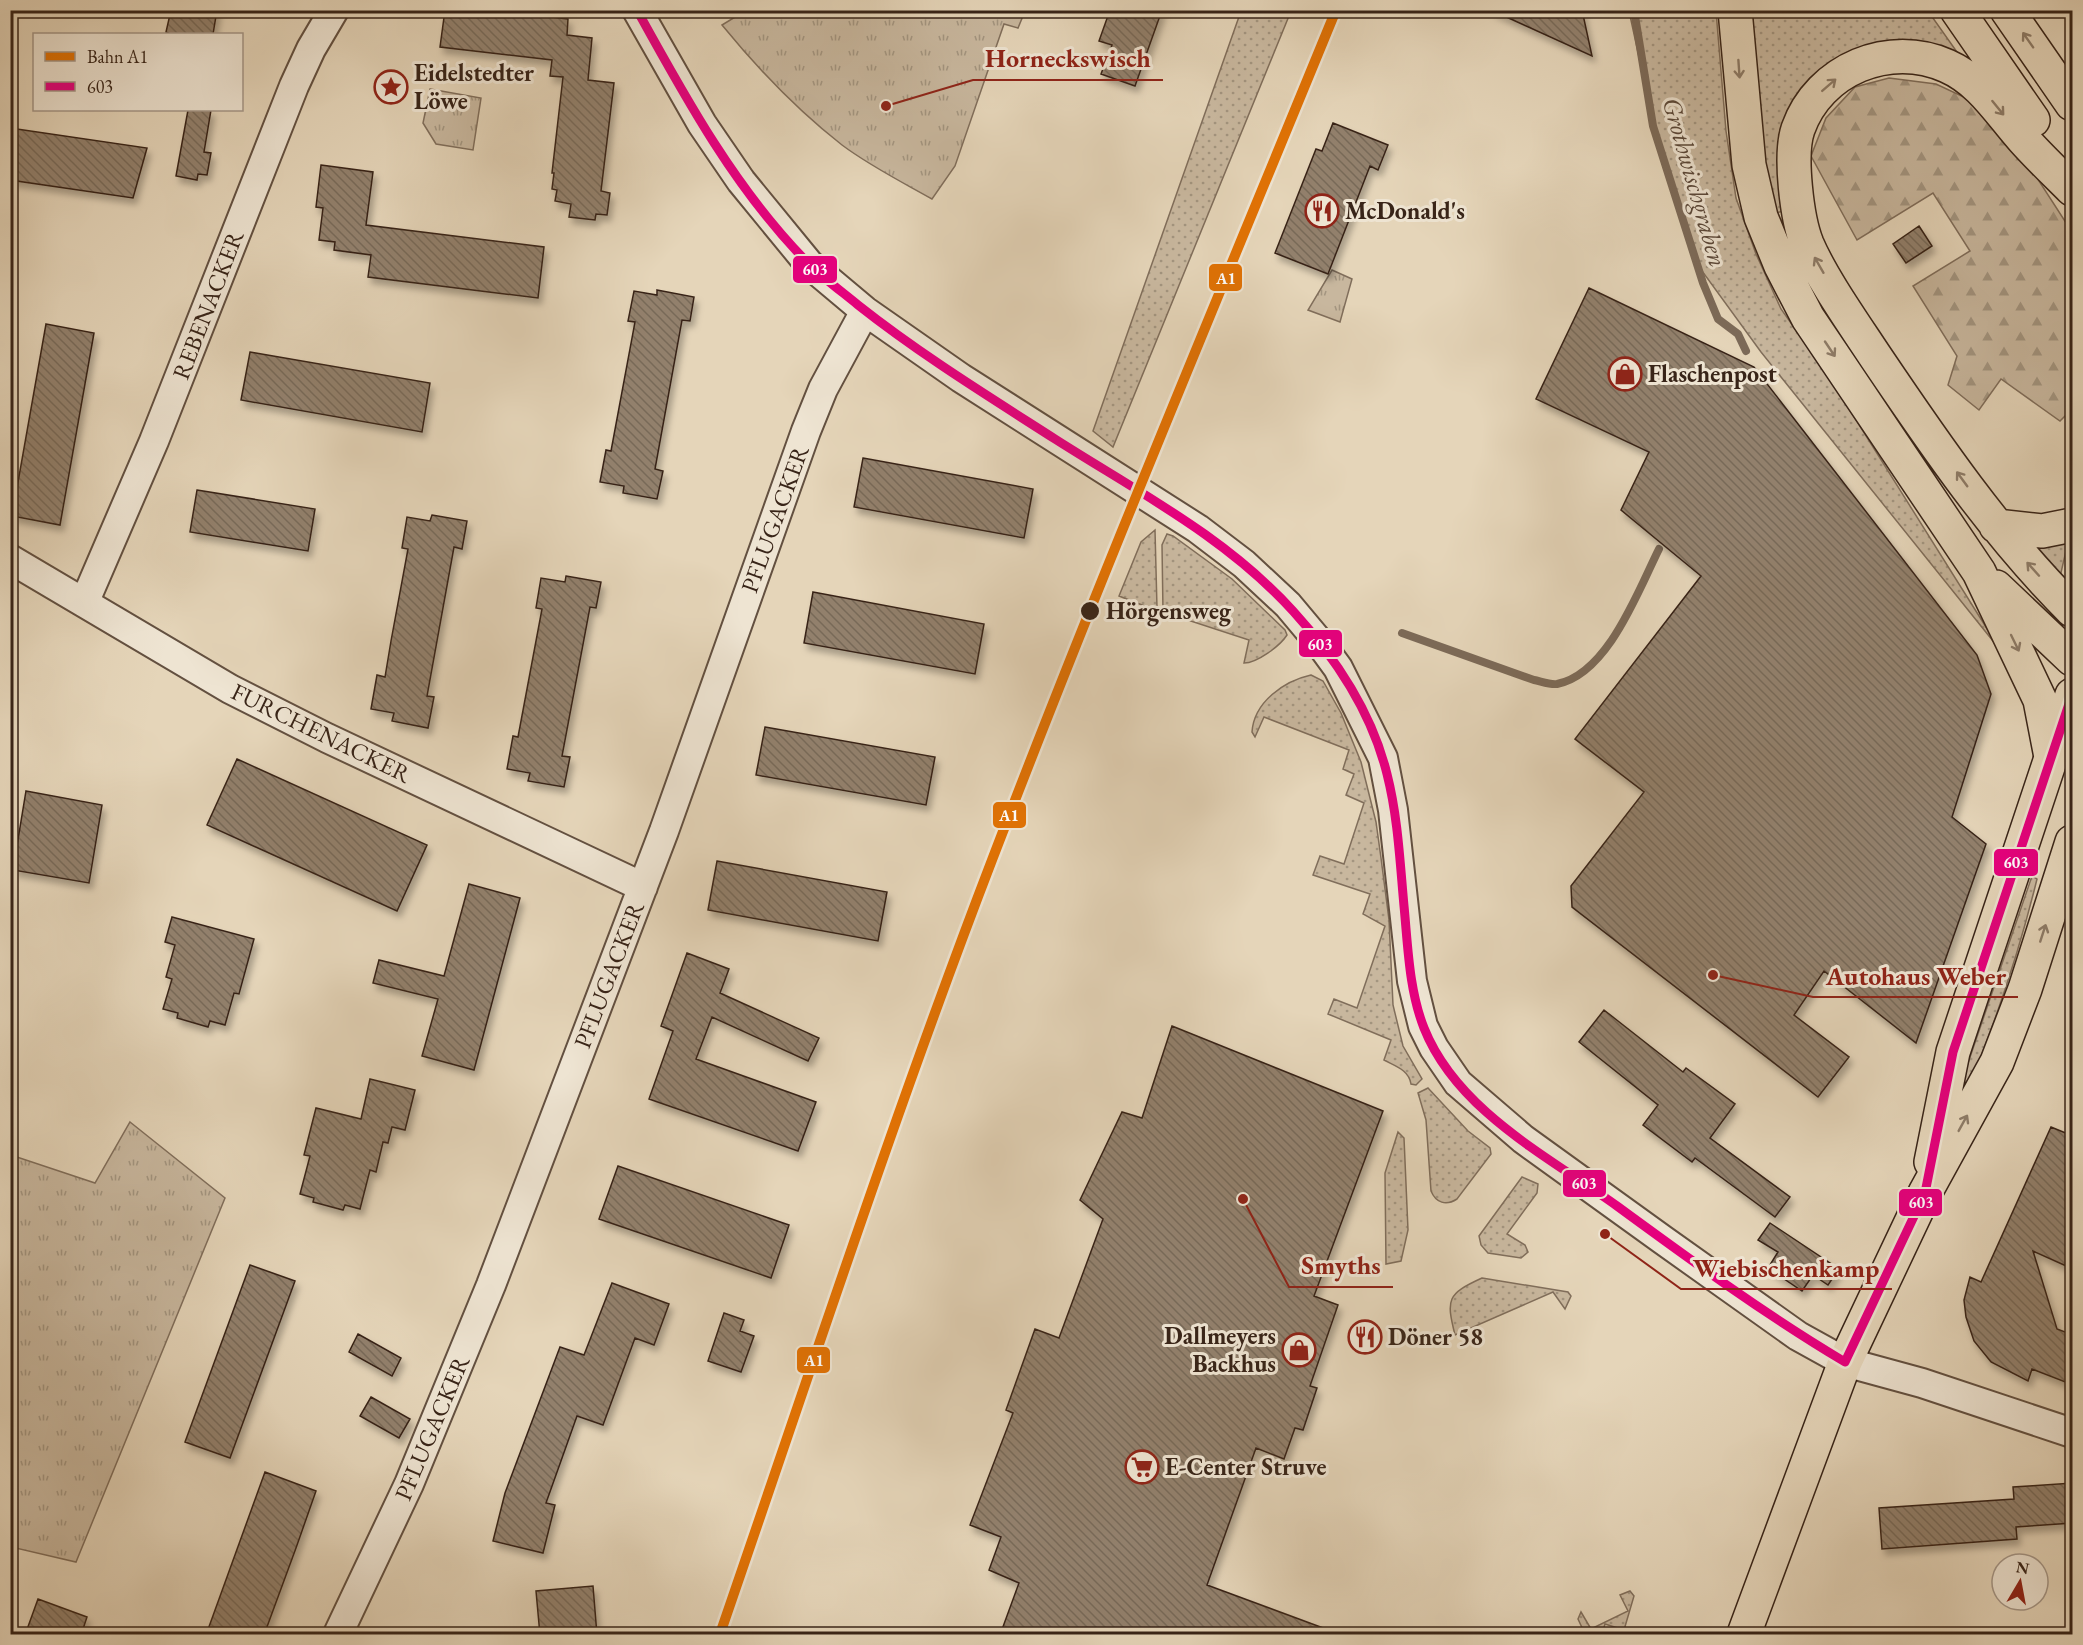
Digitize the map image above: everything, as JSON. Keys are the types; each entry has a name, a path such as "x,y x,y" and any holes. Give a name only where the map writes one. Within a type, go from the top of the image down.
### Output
{"main road":[{"path":"1735,10 1749,165 1761,217 1780,266 1809,318 1979,572 2040,700 2051,757"},
{"path":"1957,10 2073,176"},
{"path":"2007,10 2073,104"},
{"path":"2073,189 2023,140 1987,94 1948,66 1923,56 1877,57 1853,67 1811,102 1797,131 1795,169 1797,202 1807,244 1849,315 1920,423 1996,526 2073,610"},
{"path":"1996,526 2042,531 2073,525"},
{"path":"1979,572 2073,659"},
{"path":"1925,1193 1953,1052 2073,695"},
{"path":"1744,1635 1845,1362 1925,1193 1997,1062 2025,989 2073,842"}],"street":[{"name":"REBENACKER","path":"85,601 171,399 294,86 311,49 334,10"},
{"path":"637,10 702,124 741,181 809,264 866,311 961,378 1198,529 1244,564 1288,605 1338,668 1383,758 1393,810 1412,981 1423,1026 1434,1048 1458,1083 1524,1139 1798,1336 1845,1362 1922,1383 2073,1433"},
{"name":"PFLUGACKER","path":"338,1635 409,1484 488,1294 643,887 822,389 866,311"},
{"name":"FURCHENACKER","path":"10,559 85,601 142,639 230,689 327,738 643,887"}],"green space":[{"path":"745,11 1025,11 1018,28 1004,24 955,166 932,199 853,153 809,118 779,88 722,25"},
{"path":"1241,11 1291,11 1113,447 1093,431"},
{"path":"1629,11 1716,11 1726,131 1736,198 1756,254 1781,309 1831,380 2001,651 1761,352 1694,260 1662,163"},
{"path":"1749,11 1928,11 1957,52 1827,69 1783,211 1776,213 1765,170"},
{"path":"1889,78 1936,84 1981,105 2008,133 2072,232 2072,409 2060,421 2001,379 1979,410 1948,385 1957,356 1913,286 1970,251 1933,193 1857,240 1811,156 1826,118 1855,87"},
{"path":"430,89 481,98 473,150 436,144 423,123"},
{"path":"1332,270 1352,279 1340,322 1308,310"},
{"path":"1155,530 1157,608 1155,610 1119,596 1141,542"},
{"path":"1167,534 1232,579 1285,630 1287,635 1284,639 1261,657 1244,663 1249,640 1163,612 1162,545"},
{"path":"2069,538 2060,577 2029,541"},
{"path":"1311,675 1323,681 1341,713 1361,762 1376,822 1381,858 1389,920 1393,1005 1403,1046 1422,1079 1416,1085 1411,1084 1410,1079 1401,1069 1384,1060 1391,1040 1328,1014 1334,999 1357,1008 1385,926 1363,914 1370,894 1313,875 1320,856 1344,864 1364,803 1346,795 1354,774 1343,769 1349,750 1264,717 1255,737 1252,732 1258,711 1272,694 1291,682"},
{"path":"2032,876 2037,879 2006,989 1965,1096 1954,1104"},
{"path":"1428,1088 1468,1131 1490,1148 1491,1154 1457,1199 1445,1203 1439,1201 1431,1191 1426,1120 1418,1093"},
{"path":"130,1122 225,1198 76,1562 16,1548 11,1559 11,1155 95,1183"},
{"path":"1398,1132 1404,1138 1408,1230 1401,1261 1386,1264 1385,1173"},
{"path":"1522,1177 1538,1184 1537,1193 1507,1234 1525,1245 1528,1252 1521,1258 1488,1253 1481,1245 1479,1236"},
{"path":"1482,1278 1568,1292 1571,1296 1565,1309 1553,1292 1455,1335 1450,1313 1452,1299 1462,1289"},
{"path":"1630,1591 1634,1596 1624,1630 1605,1624 1602,1634 1585,1634 1578,1619 1581,1612 1591,1629 1628,1611 1620,1595"}],"building":[{"path":"171,10 217,10 213,33 166,32"},
{"path":"445,10 545,10 544,16 568,19 567,35 592,38 588,80 614,83 601,191 610,193 607,215 596,214 595,220 569,217 571,204 555,201 557,190 552,189 554,173 552,173 563,77 550,76 552,60 440,47"},
{"path":"1110,10 1162,10 1135,86 1101,74 1112,45 1099,41"},
{"path":"1491,10 1582,10 1592,56"},
{"path":"188,111 211,111 204,152 211,153 207,175 198,174 197,180 176,176"},
{"name":"McDonald's","path":"1333,123 1388,145 1378,170 1370,166 1328,274 1275,253 1316,149 1322,151"},
{"path":"10,128 147,148 133,198 10,180"},
{"path":"321,165 373,172 366,225 544,247 538,298 368,277 371,255 334,250 335,242 319,240 323,208 316,207"},
{"path":"1919,226 1932,246 1906,263 1893,244"},
{"path":"1589,288 1754,367 1977,655 1991,694 1952,817 1986,844 1916,1043 1824,971 1794,1015 1849,1057 1818,1097 1572,907 1571,886 1644,792 1575,739 1701,576 1621,510 1649,452 1536,399"},
{"path":"657,290 694,297 690,321 682,320 655,469 663,471 657,499 623,493 624,486 600,482 606,450 611,451 635,322 628,321 634,291 657,295"},
{"path":"46,324 94,333 60,525 12,516"},
{"path":"250,352 430,383 422,432 241,400"},
{"path":"863,458 1033,489 1024,538 854,507"},
{"path":"197,490 315,509 308,551 190,532"},
{"path":"432,515 467,521 462,549 454,547 427,696 434,697 428,728 392,721 394,713 371,709 377,675 385,677 408,549 402,548 407,517 430,521"},
{"path":"566,576 601,582 596,608 590,607 562,756 570,757 564,787 528,781 530,773 507,769 513,736 518,737 542,609 536,608 541,578 565,582"},
{"path":"813,592 984,624 975,674 804,643"},
{"path":"765,727 935,757 926,805 756,775"},
{"path":"237,759 427,845 397,911 207,825"},
{"path":"26,791 102,805 89,883 13,870"},
{"path":"717,861 887,892 878,941 708,910"},
{"path":"469,884 520,898 474,1070 422,1056 438,999 373,983 379,960 444,976"},
{"path":"172,917 254,939 239,994 234,993 225,1025 210,1021 208,1027 177,1018 178,1013 163,1009 172,979 166,977 175,945 165,942"},
{"path":"687,953 729,969 720,993 819,1038 808,1061 712,1017 696,1059 816,1102 798,1151 649,1099 673,1031 661,1026"},
{"path":"1604,1010 1683,1072 1686,1068 1735,1104 1710,1138 1790,1197 1775,1217 1695,1158 1692,1162 1643,1125 1658,1105 1579,1042"},
{"path":"1172,1026 1383,1111 1314,1296 1338,1305 1310,1386 1317,1388 1303,1430 1295,1428 1284,1459 1256,1448 1207,1585 1334,1632 1333,1635 1000,1635 1019,1583 989,1570 1001,1537 970,1525 1013,1413 1006,1410 1035,1329 1059,1338 1103,1219 1080,1200 1122,1112 1142,1118"},
{"path":"370,1079 415,1090 405,1130 392,1127 388,1143 383,1142 376,1172 370,1170 360,1209 345,1205 343,1210 313,1202 314,1198 300,1194 310,1156 304,1155 316,1108 361,1119"},
{"path":"2051,1127 2073,1136 2073,1269 2033,1251 2057,1329 2073,1335 2073,1385 2032,1369 2028,1381 1991,1362 1974,1341 1966,1317 1964,1300 1970,1277 1981,1282"},
{"path":"618,1166 789,1225 771,1278 599,1219"},
{"path":"1770,1223 1839,1269 1828,1285 1813,1275 1802,1291 1768,1268 1778,1252 1758,1240"},
{"path":"250,1265 295,1281 230,1458 185,1442"},
{"path":"612,1283 669,1304 654,1345 635,1338 603,1425 577,1416 546,1503 555,1505 543,1553 493,1541 505,1493 560,1347 584,1355"},
{"path":"724,1313 744,1320 740,1331 754,1336 741,1372 708,1361"},
{"path":"358,1334 401,1358 392,1376 349,1352"},
{"path":"371,1397 410,1419 399,1438 360,1416"},
{"path":"265,1472 316,1491 296,1548 264,1635 206,1635"},
{"path":"2073,1483 2073,1523 2016,1527 2017,1539 1882,1549 1879,1508 2014,1499 2013,1487"},
{"path":"593,1586 597,1635 540,1635 536,1591"},
{"path":"38,1599 87,1617 81,1635 25,1635"}],"waterway":[{"name":"Grothwischgraben","path":"1634,10 1653,126 1703,283 1718,319 1738,334 1746,351"},
{"name":"Grothwischgraben","path":"1402,633 1534,680 1557,684 1575,677 1592,665 1606,648 1631,608 1659,549"}],"rail line":[{"name":"A1","path":"720,1634 886,1149 992,860 1118,540 1336,10"}],"transit line":[{"name":"603","path":"637,10 674,77 735,174 781,234 813,268 858,305 930,358 1210,538 1267,585 1293,611 1323,647 1362,708 1380,751 1391,790 1396,823 1408,953 1415,999 1424,1028 1439,1057 1459,1084 1507,1130 1701,1267 1845,1362"},
{"name":"603","path":"1845,1362 1925,1193 1953,1052 2072,695"}],"place":[{"name":"Eidelstedter Löwe","path":"391,87"},
{"name":"Horneckswisch","path":"886,106"},
{"name":"McDonald's","path":"1322,211"},
{"name":"Flaschenpost","path":"1625,374"},
{"name":"Hörgensweg","path":"1090,611"},
{"name":"Autohaus Weber","path":"1713,975"},
{"name":"Smyths","path":"1243,1199"},
{"name":"Wiebischenkamp","path":"1605,1234"},
{"name":"Döner 58","path":"1365,1337"},
{"name":"Dallmeyers Backhus","path":"1299,1350"},
{"name":"E-Center Struve","path":"1142,1467"}]}
